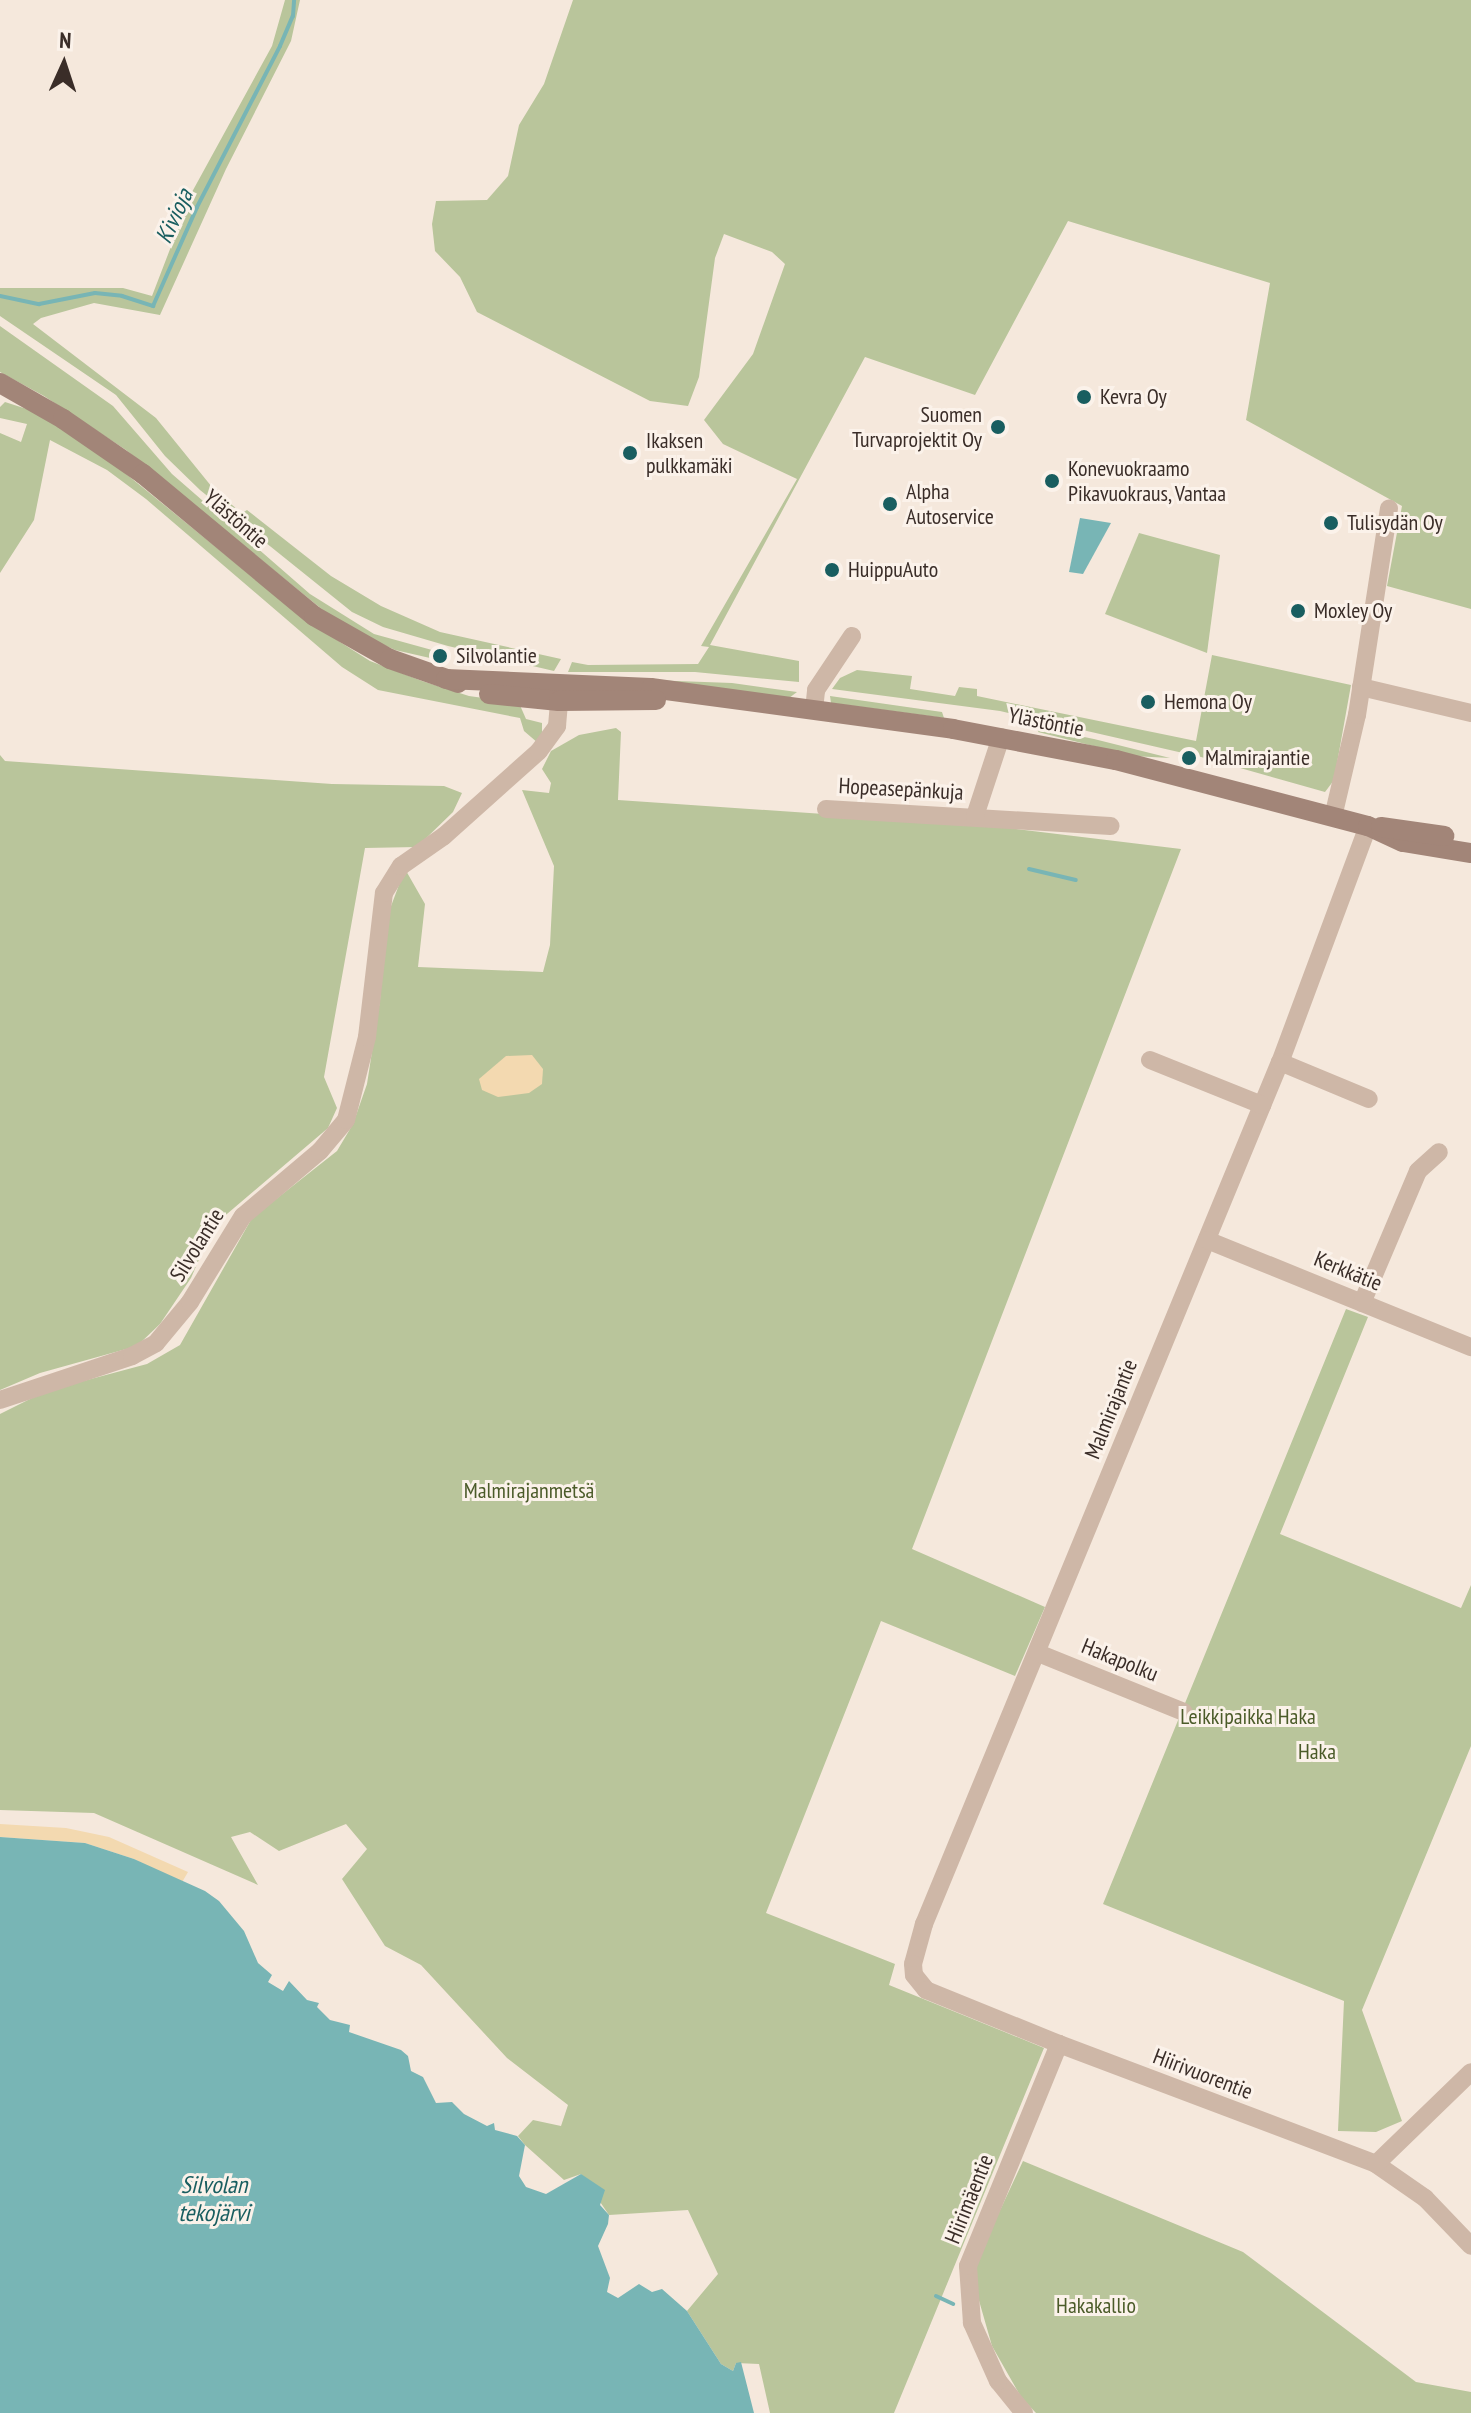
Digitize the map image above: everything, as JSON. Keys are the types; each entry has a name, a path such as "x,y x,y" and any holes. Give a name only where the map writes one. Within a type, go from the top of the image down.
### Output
{"main road":[{"name":"Ylästöntie","path":"0,383 63,419 131,465 314,616 390,659 446,679 560,694 651,688 1001,737 1116,760 1368,826 1403,842 1471,853"},
{"name":"Ylästöntie","path":"1368,826 1405,828 1471,844"}],"street":[{"path":"1333,817 1361,687 1389,508"},
{"path":"814,710 816,690 834,658 852,636"},
{"path":"1361,687 1471,713"},
{"name":"Silvolantie","path":"0,1400 132,1356 156,1343 190,1302 243,1216 320,1151 346,1120 367,1037 384,893 401,866 444,836 539,751 557,726 560,694"},
{"name":"Hopeasepänkuja","path":"975,816 1001,737"},
{"name":"Hopeasepänkuja","path":"826,809 1110,826"},
{"name":"Malmirajantie","path":"913,1964 924,1924 1280,1062 1368,826"},
{"path":"1150,1060 1262,1105"},
{"path":"1280,1062 1369,1099"},
{"path":"1362,1303 1418,1171 1439,1152"},
{"name":"Kerkkätie","path":"1207,1240 1471,1347"},
{"name":"Hakapolku","path":"1038,1653 1184,1712"},
{"name":"Hiirivuorentie","path":"913,1964 914,1975 926,1990 1059,2044 1376,2164 1425,2198 1471,2246"},
{"name":"Hiirimäentie","path":"1024,2413 998,2381 974,2331 969,2309 968,2266 1059,2044"},
{"path":"1376,2164 1471,2072"}],"green space":[{"path":"285,0 300,0 291,41 226,169 160,315 94,303 41,318 33,324 156,418 216,492 242,513 247,510 331,576 381,606 440,632 561,659 554,671 448,646 383,627 352,612 200,490 165,456 116,395 0,316 0,288 123,288 152,296 192,192 272,46"},
{"path":"573,0 1471,0 1471,609 1387,586 1402,506 1246,420 1270,283 1068,221 975,395 865,357 710,645 799,661 799,682 695,672 568,672 572,662 588,665 698,664 709,647 701,646 797,479 723,444 704,420 753,354 785,264 772,252 724,234 715,258 699,377 688,406 650,401 477,312 460,277 435,251 432,224 436,201 487,200 508,176 519,125 544,84"},
{"path":"0,326 113,406 172,474 310,594 374,634 432,650 430,658 395,650 340,624 126,450 44,396 0,372"},
{"path":"5,402 36,412 109,460 282,601 370,661 469,696 519,703 526,719 542,723 542,737 538,743 524,731 520,718 378,690 342,667 146,499 107,470 50,440 34,520 0,573 0,433 21,442 27,424 0,418 0,407"},
{"path":"1139,533 1220,555 1207,653 1105,614"},
{"path":"1212,655 1351,685 1334,780 1325,792 1194,755 1194,751 1185,749 1183,753 1000,711 832,689 840,678 857,670 912,676 910,689 955,696 959,687 977,689 977,696 1196,741"},
{"path":"649,680 732,683 797,692 789,698"},
{"path":"830,696 942,712 944,718 831,703"},
{"name":"Malmirajanmetsä","path":"616,728 621,732 618,800 984,825 1181,849 912,1549 1045,1607 1015,1676 881,1621 766,1913 895,1964 889,1985 1044,2048 894,2413 770,2413 759,2364 736,2363 733,2371 721,2364 687,2311 718,2274 688,2210 609,2215 581,2174 564,2180 525,2145 518,2136 533,2120 561,2126 568,2105 507,2058 421,1965 385,1946 342,1879 367,1849 346,1824 279,1851 250,1832 231,1837 258,1885 94,1813 0,1810 0,1414 46,1391 147,1364 180,1345 252,1218 337,1151 353,1124 367,1084 380,1000 385,922 405,869 425,904 418,967 543,972 550,945 554,866 522,790 549,793 551,783 542,769 551,751 579,735"},
{"path":"1040,728 1170,758 1133,756 1038,732"},
{"path":"0,755 5,761 332,784 444,786 462,793 453,812 417,847 365,848 324,1077 337,1108 328,1128 214,1225 191,1278 160,1324 137,1346 40,1373 0,1390"},
{"name":"Haka","path":"1346,1309 1368,1317 1280,1534 1461,1608 1471,1585 1471,1746 1362,2010 1402,2121 1376,2132 1338,2131 1344,2001 1103,1904"},
{"name":"Hakakallio","path":"1023,2161 1243,2252 1416,2382 1471,2392 1471,2413 1036,2413 1021,2397 992,2346 976,2290 976,2268 981,2251"}],"sand":[{"path":"532,1055 543,1069 542,1084 529,1093 498,1097 482,1090 479,1079 506,1056"},
{"path":"0,1824 66,1828 109,1837 188,1872 181,1884 134,1859 85,1843 0,1837"}],"water":[{"path":"1080,518 1111,523 1083,574 1069,572"},
{"name":"Silvolan tekojärvi","path":"0,1837 85,1843 134,1859 205,1891 219,1901 244,1931 258,1963 272,1975 268,1982 283,1991 289,1981 307,2000 319,2003 317,2007 330,2020 350,2025 349,2032 401,2050 408,2056 411,2071 423,2077 436,2103 452,2102 464,2114 487,2126 494,2123 495,2130 517,2136 525,2145 519,2176 526,2187 546,2194 581,2174 605,2190 600,2205 609,2215 608,2224 598,2246 610,2278 607,2292 618,2298 639,2284 652,2292 662,2289 687,2311 721,2364 733,2371 736,2363 741,2362 754,2413 0,2413"}],"waterway":[{"name":"Kivioja","path":"0,296 39,304 95,293 122,296 153,306 197,207 280,46 293,16 294,0"},
{"path":"1029,869 1076,880"},
{"path":"936,2296 953,2304"}],"place":[{"name":"Kevra Oy","path":"1084,397"},
{"name":"Suomen Turvaprojektit Oy","path":"998,427"},
{"name":"Ikaksen pulkkamäki","path":"630,453"},
{"name":"Konevuokraamo Pikavuokraus, Vantaa","path":"1052,481"},
{"name":"Alpha Autoservice","path":"890,504"},
{"name":"Tulisydän Oy","path":"1331,523"},
{"name":"HuippuAuto","path":"832,570"},
{"name":"Moxley Oy","path":"1298,611"},
{"name":"Silvolantie","path":"440,656"},
{"name":"Hemona Oy","path":"1148,702"},
{"name":"Malmirajantie","path":"1189,758"}],"park label":[{"name":"Leikkipaikka Haka","path":"1248,1717"}]}
